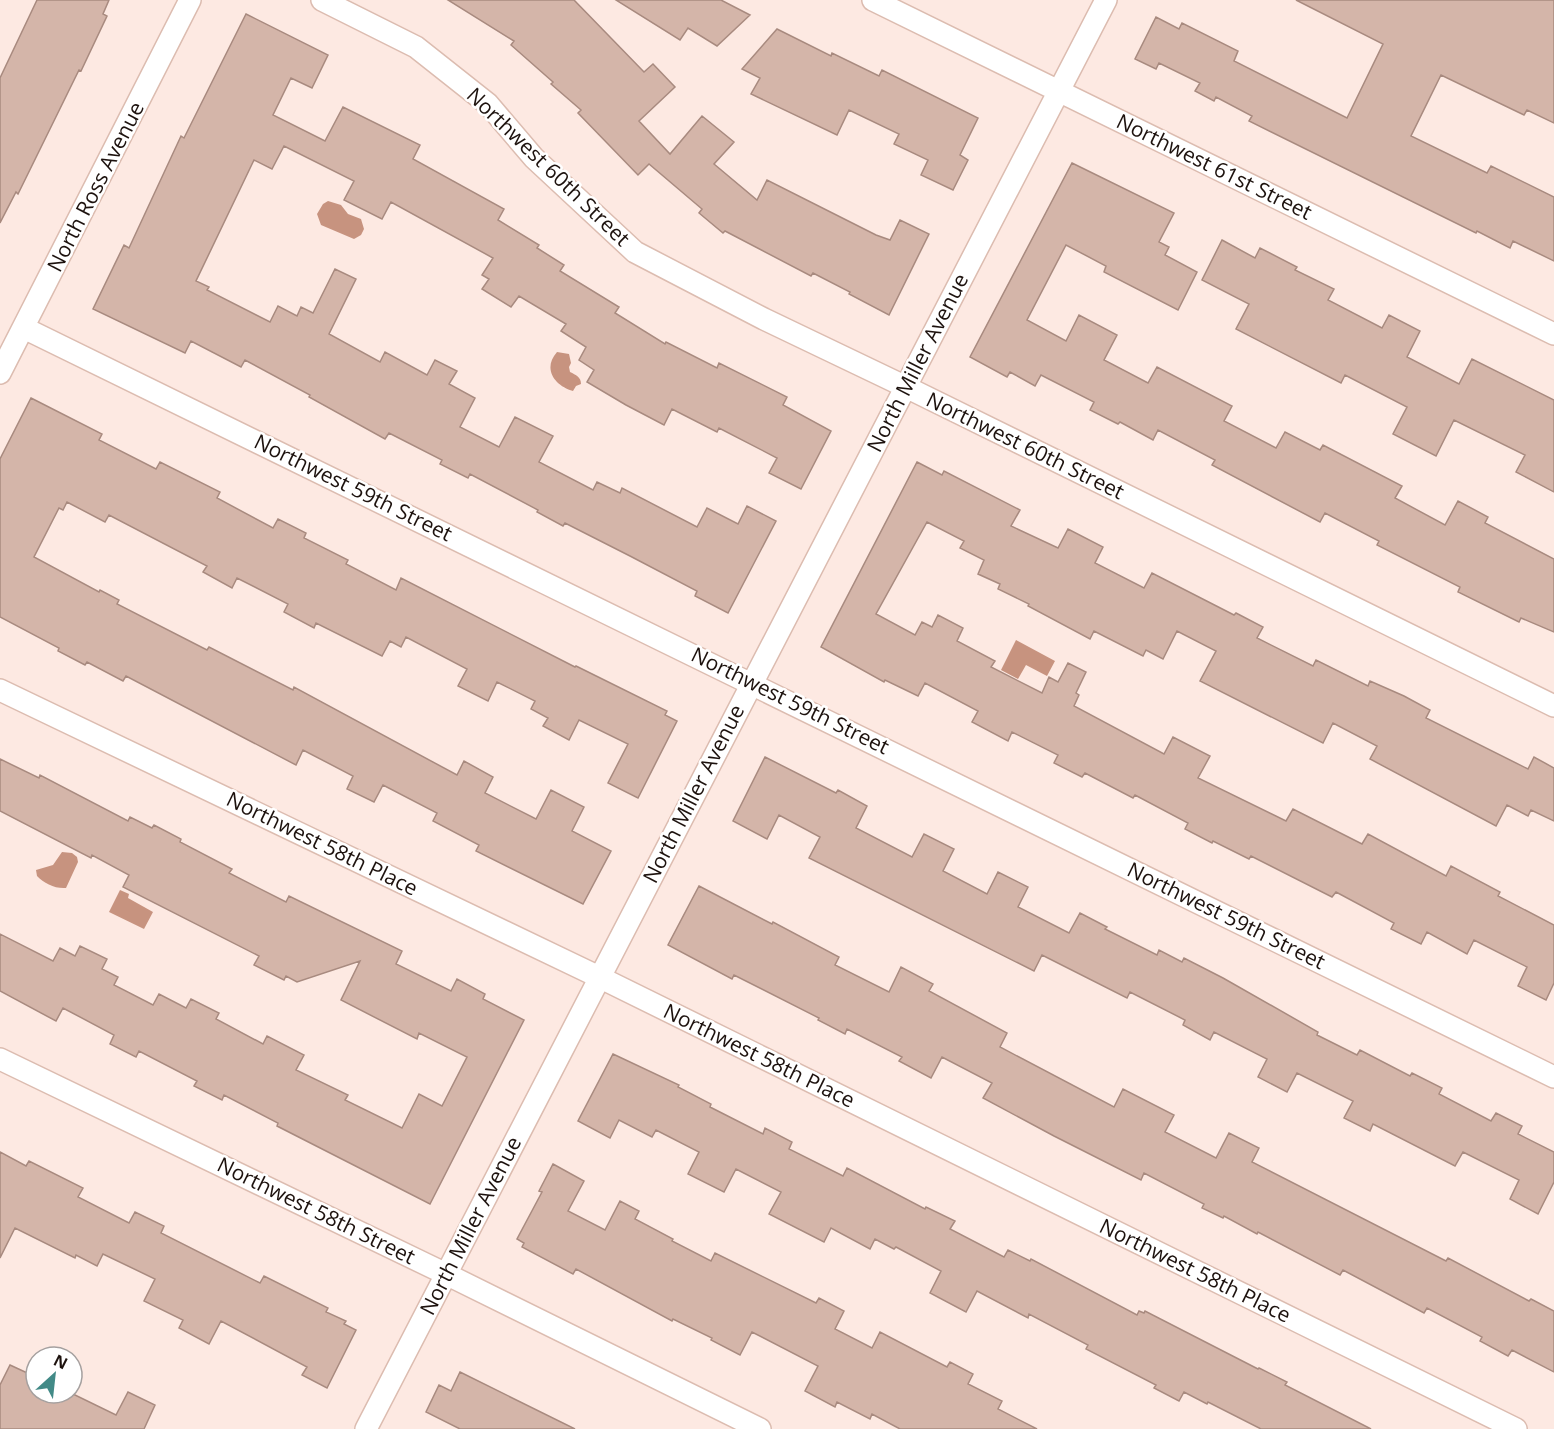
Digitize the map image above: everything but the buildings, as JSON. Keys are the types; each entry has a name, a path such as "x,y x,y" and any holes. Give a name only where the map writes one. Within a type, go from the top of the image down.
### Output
{"street":[{"name":"North Ross Avenue","path":"0,373 190,0"},
{"name":"Northwest 60th Street","path":"322,0 416,47 488,104 534,158 635,252 764,319 1554,706"},
{"name":"Northwest 61st Street","path":"873,0 1554,334"},
{"name":"North Miller Avenue","path":"366,1429 1106,0"},
{"name":"Northwest 59th Street","path":"24,328 752,682 1554,1077"},
{"name":"Northwest 58th Place","path":"0,690 599,978 1516,1429"},
{"name":"Northwest 58th Street","path":"0,1059 446,1274 760,1429"}],"shaded area":[{"path":"328,201 341,205 348,214 361,219 364,229 361,235 354,239 321,225 317,214 323,204"},
{"path":"557,352 569,354 570,372 580,380 581,384 573,391 561,385 553,376 551,365"},
{"path":"1016,640 1055,661 1047,676 1026,665 1018,679 1001,670"},
{"path":"62,852 72,853 77,857 78,862 66,888 58,888 37,876 36,870 53,865"},
{"path":"120,890 129,894 128,898 153,912 144,929 109,912"}]}
